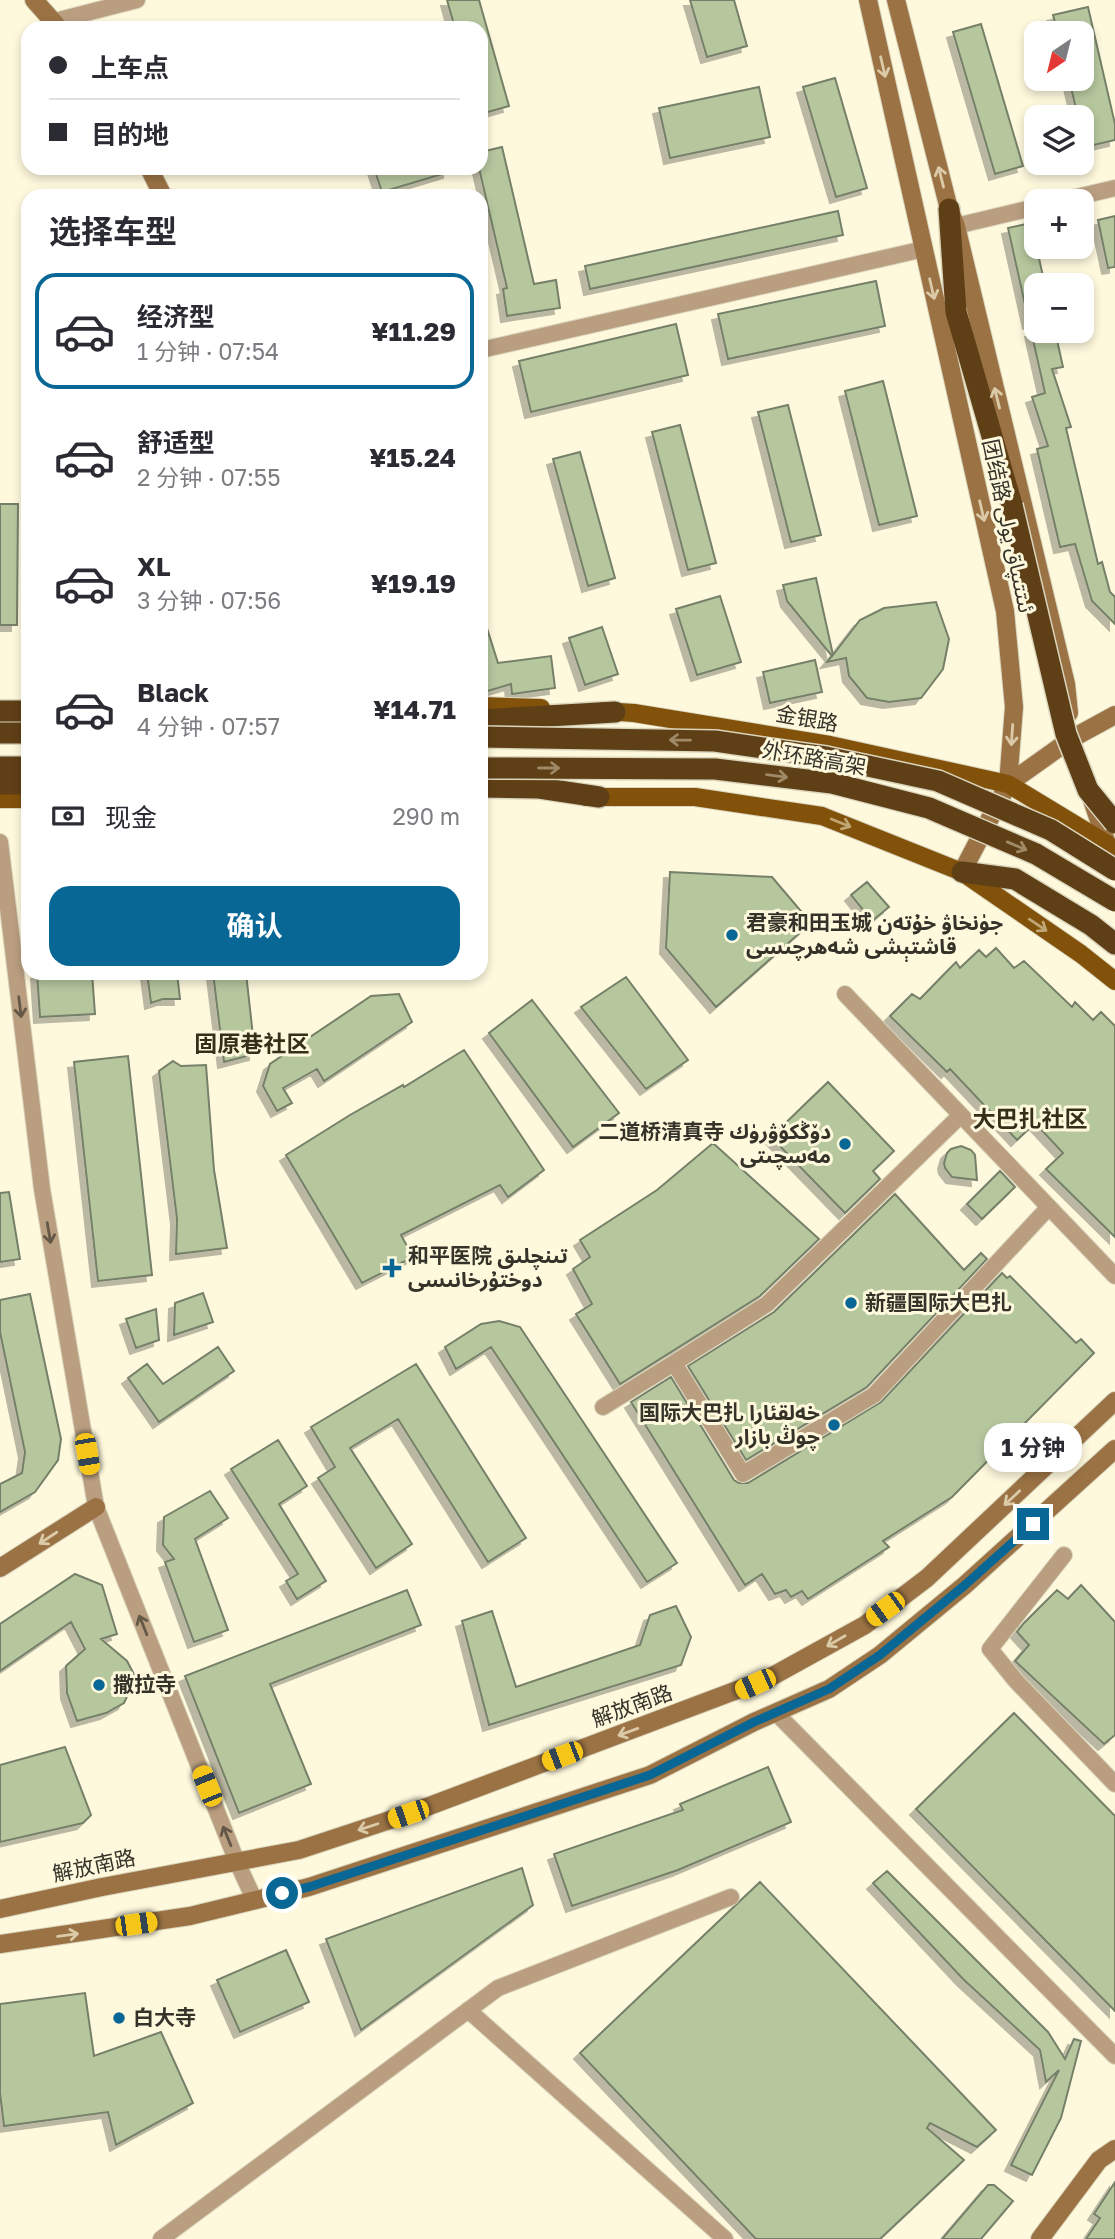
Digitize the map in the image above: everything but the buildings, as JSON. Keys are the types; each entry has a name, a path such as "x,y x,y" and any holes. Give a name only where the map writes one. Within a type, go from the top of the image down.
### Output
{"highway":[{"path":"952,218 956,312 1012,505 1066,734 1088,790 1115,823"},
{"path":"0,708 21,709"},
{"path":"488,720 615,712"},
{"path":"0,733 21,733"},
{"name":"外环路高架","path":"488,737 715,741 826,757 938,781 1051,830 1115,870"},
{"path":"0,767 21,767"},
{"name":"外环路高架","path":"488,768 715,769 832,783 941,813 1036,854 1115,901"},
{"path":"0,784 21,784"},
{"path":"488,787 539,788 599,797"},
{"path":"962,872 1015,879 1091,925 1115,944"}],"main road":[{"path":"34,0 53,21"},
{"name":"团结路 ئىتتىپاق يولى","path":"868,0 1005,611 1014,707 1008,783 962,872"},
{"name":"团结路 ئىتتىپاق يولى","path":"896,0 1066,684 1071,740 1111,847"},
{"name":"金银路","path":"488,706 634,713 830,745 1008,783 1111,847"},
{"path":"1008,783 1071,740 1115,715"},
{"path":"488,798 695,797 822,816 962,872 1081,954 1115,981"},
{"path":"0,799 21,799"},
{"name":"解放南路","path":"0,1909 299,1850 408,1814 769,1678 864,1625 927,1578 1115,1401"},
{"path":"0,1944 190,1916 309,1887 650,1775 754,1722 829,1689 880,1655 965,1585 1115,1450"},
{"path":"0,1568 96,1507"},
{"path":"1040,2239 1099,2160 1115,2149"}],"street":[{"path":"70,21 137,0"},
{"path":"1094,193 1115,188"},
{"path":"952,218 1024,209"},
{"path":"488,348 924,249"},
{"path":"0,842 42,1189 96,1507 254,1899"},
{"path":"845,994 1115,1276"},
{"path":"603,1407 767,1304 961,1115"},
{"path":"674,1363 743,1474 874,1395 1049,1207"},
{"path":"1064,1555 990,1649 1016,1681 1115,1784"},
{"path":"776,1714 1115,2056"},
{"path":"162,2239 498,1987 731,1897"},
{"path":"468,2010 725,2239"}],"place":[{"name":"君豪和田玉城 جۈنخاۋ خۇتەن قاشتېشى شەھرچىسى","path":"732,935"},
{"name":"二道桥清真寺 دۆڭكۆۋرۈك مەسچىتى","path":"845,1144"},
{"name":"和平医院 تىنچلىق دوختۇرخانىسى","path":"392,1268"},
{"name":"新疆国际大巴扎","path":"851,1303"},
{"name":"国际大巴扎 خەلقئارا چوڭ بازار","path":"834,1425"},
{"name":"撒拉寺","path":"99,1685"},
{"name":"白大寺","path":"119,2018"}],"district":[{"name":"固原巷社区","path":"252,1044"},
{"name":"大巴扎社区","path":"1030,1119"}],"route":[{"path":"282,1893 309,1887 650,1775 754,1722 829,1689 880,1655 965,1585 1033,1524"}]}
